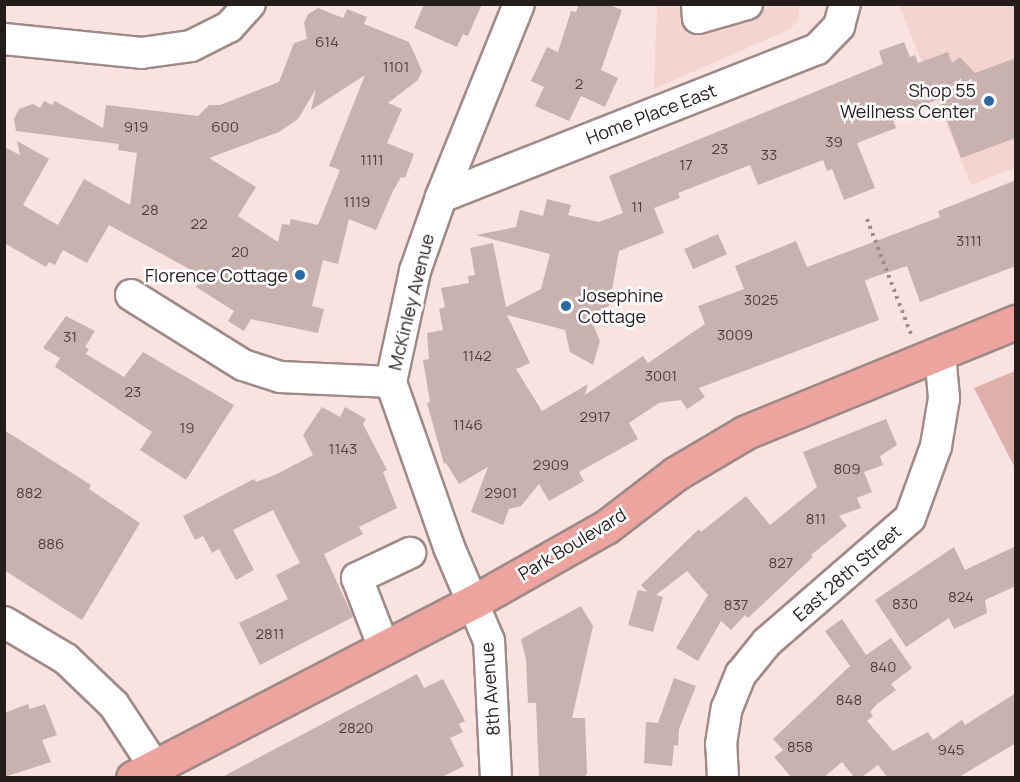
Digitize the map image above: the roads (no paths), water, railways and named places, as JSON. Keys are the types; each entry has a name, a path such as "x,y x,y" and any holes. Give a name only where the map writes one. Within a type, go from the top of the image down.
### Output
{"main road":[{"name":"Park Boulevard","path":"143,772 475,602 606,527 675,474 746,432 1016,322"}],"street":[{"path":"4,39 141,53 190,46 229,27 250,4"},
{"name":"McKinley Avenue","path":"475,602 449,547 391,382 415,271 441,197 519,4"},
{"path":"697,4 698,18 747,4"},
{"name":"Home Place East","path":"441,197 817,49 839,26 845,8"},
{"path":"131,295 243,365 280,377 391,382"},
{"name":"East 28th Street","path":"723,777 721,744 727,708 741,674 767,642 910,518 936,446 944,398 930,356"},
{"path":"384,648 357,579 410,553"},
{"name":"8th Avenue","path":"475,602 489,641 496,777"},
{"path":"4,622 66,659 106,697 143,772"}],"place":[{"name":"Shop 55 Wellness Center","path":"989,101"},
{"name":"Florence Cottage","path":"300,275"},
{"name":"Josephine Cottage","path":"566,306"}]}
